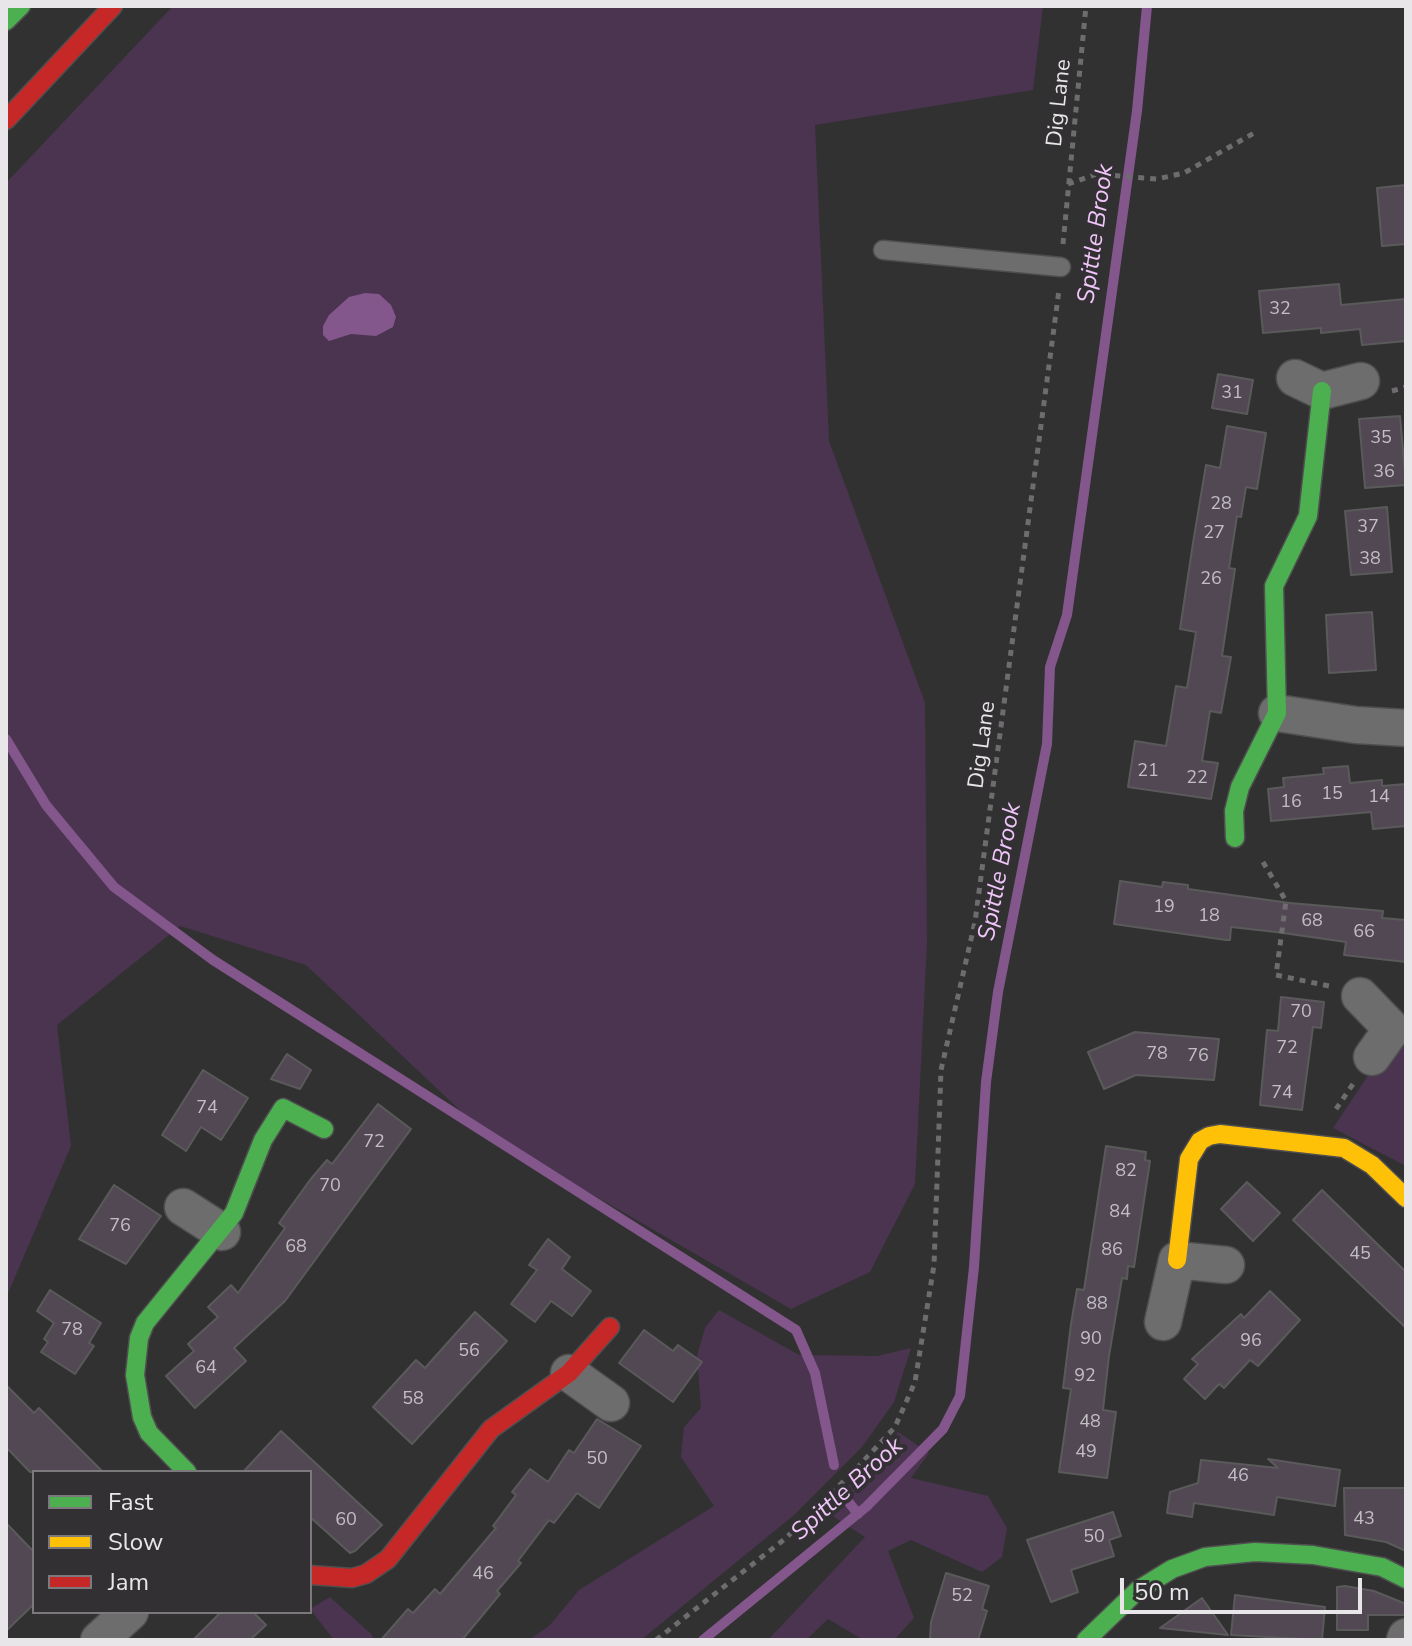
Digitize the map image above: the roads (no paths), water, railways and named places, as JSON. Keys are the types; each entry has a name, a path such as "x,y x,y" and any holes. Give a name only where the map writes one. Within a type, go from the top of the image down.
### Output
{"main road":[{"path":"6,21 21,6"},
{"path":"6,120 113,6"},
{"path":"1235,838 1234,811 1240,787 1277,713 1274,586 1308,516 1309,384"},
{"path":"185,1470 149,1433 142,1417 135,1375 145,1323 222,1232 234,1213 263,1140 283,1108 324,1129"},
{"path":"1177,1260 1189,1159 1200,1141 1220,1134 1344,1148 1358,1155 1406,1198"},
{"path":"312,1575 352,1578 377,1568 398,1547 458,1466 491,1429 569,1373 610,1327"},
{"path":"1086,1640 1138,1590 1172,1569 1205,1557 1255,1552 1313,1555 1371,1564 1406,1579"}],"street":[{"path":"1309,384 1361,381"},
{"path":"1277,713 1356,725 1406,728"},
{"path":"1360,996 1390,1040"},
{"path":"183,1207 222,1232"},
{"path":"1163,1322 1177,1260 1226,1265"},
{"path":"569,1373 611,1403"},
{"path":"99,1640 128,1614"}],"lane":[{"path":"883,250 1061,267"}],"waterway":[{"name":"Spittle Brook","path":"703,1640 866,1507 943,1429 960,1396 974,1267 986,1082 998,992 1047,744 1050,667 1067,615 1137,111 1147,6"},
{"path":"6,739 46,805 114,887 213,960 796,1330 815,1373 834,1465"},
{"path":"847,1500 858,1514"}]}
